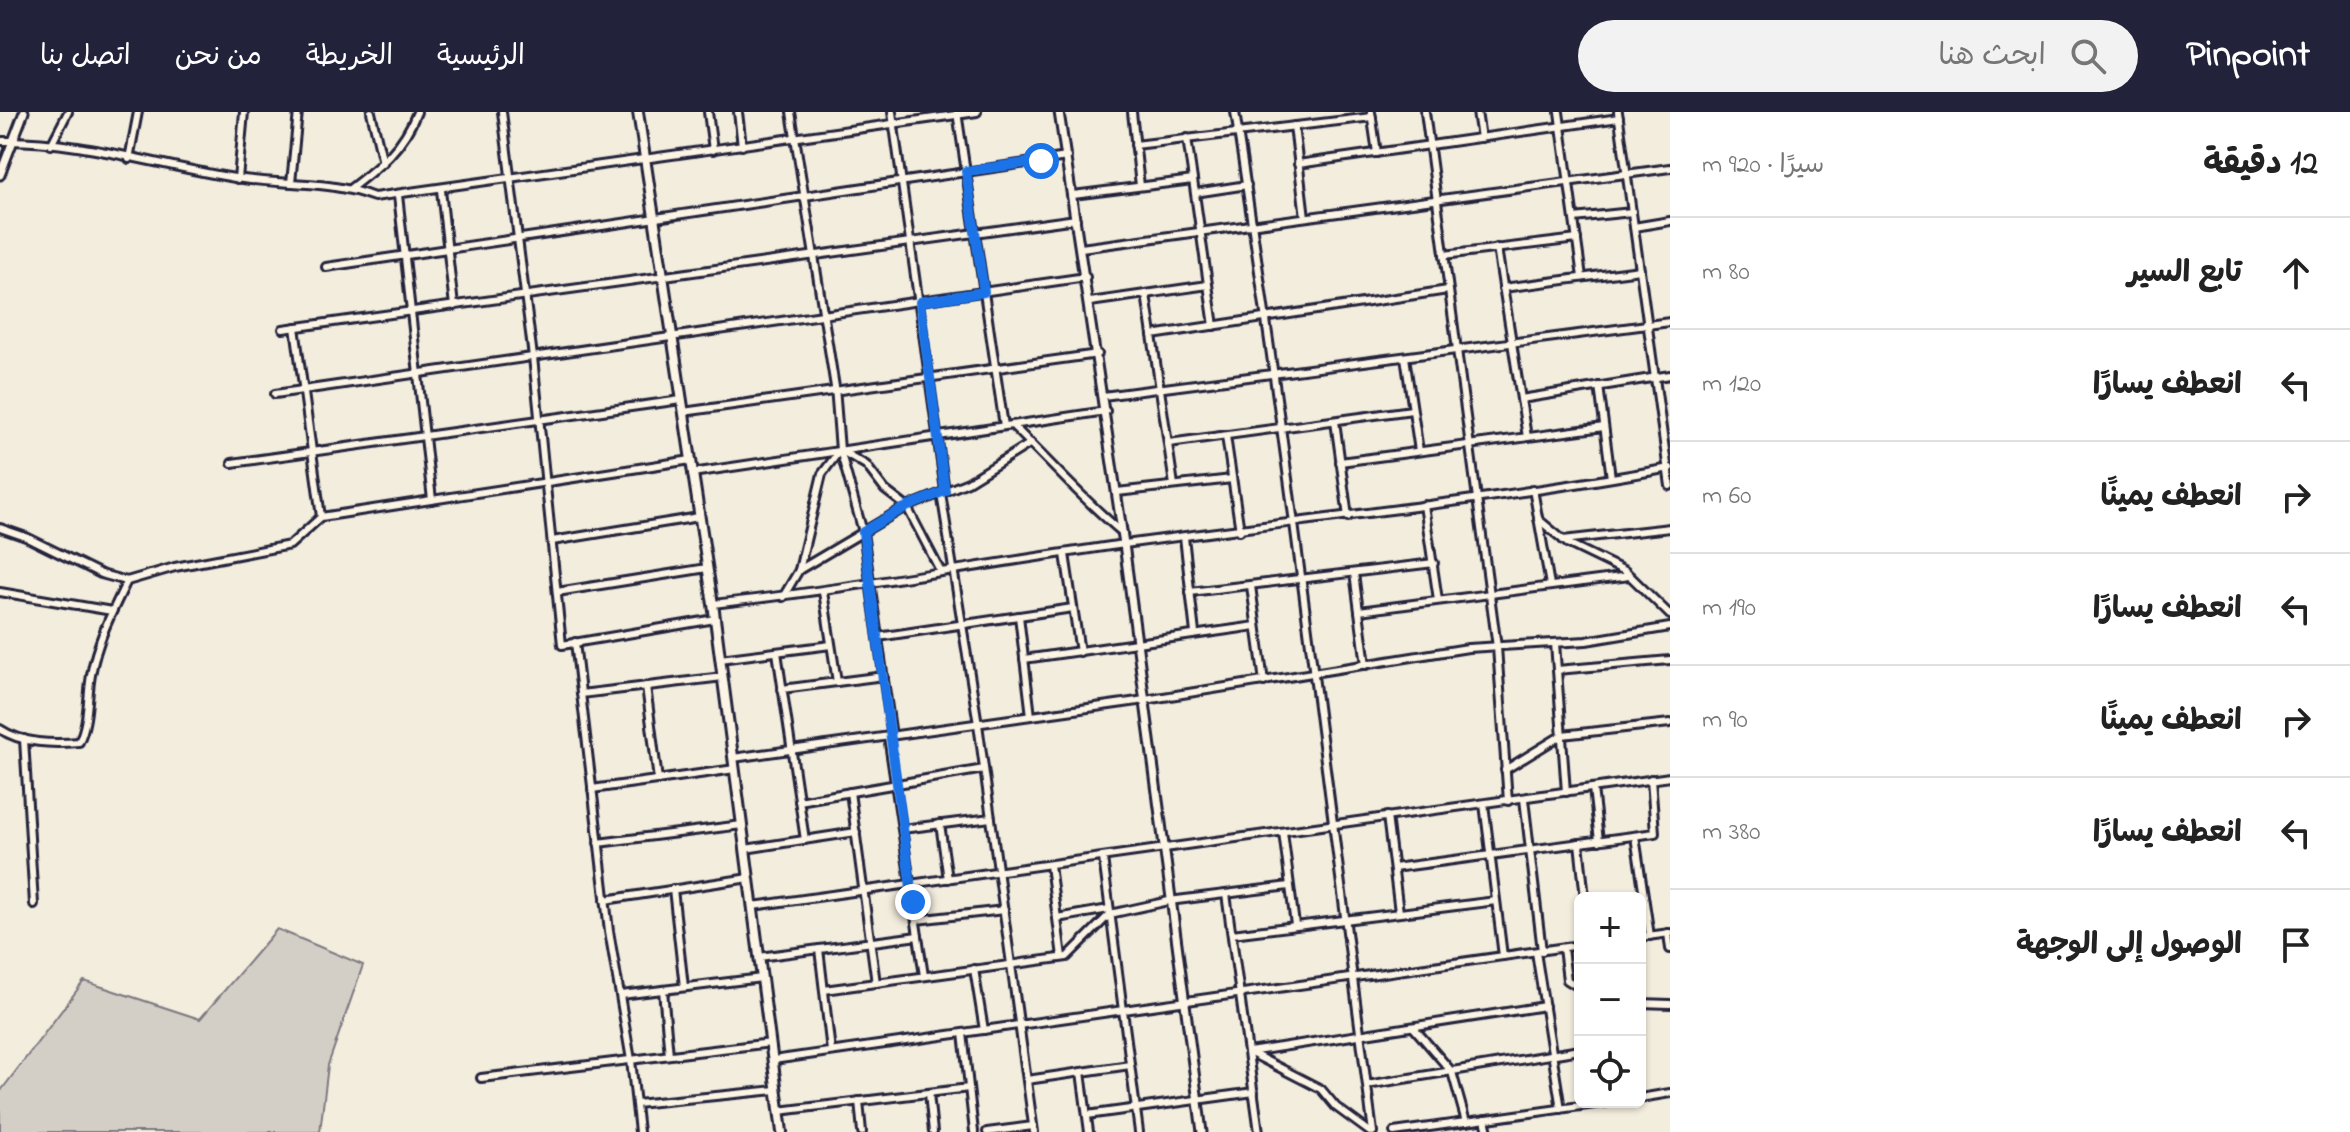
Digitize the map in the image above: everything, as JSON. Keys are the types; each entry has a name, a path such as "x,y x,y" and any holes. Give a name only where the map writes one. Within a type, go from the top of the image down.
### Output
{"main road":[{"path":"638,112 713,604 782,1132"}],"street":[{"path":"0,175 24,112"},
{"path":"51,145 68,112"},
{"path":"129,159 138,112"},
{"path":"238,179 244,112"},
{"path":"291,183 298,112"},
{"path":"371,112 383,163"},
{"path":"351,188 383,163 408,135 417,112"},
{"path":"502,112 533,357 562,645 715,619"},
{"path":"708,112 713,150"},
{"path":"738,112 742,146"},
{"path":"791,112 835,391 840,450 863,532 924,976"},
{"path":"892,112 899,181 920,302 939,437 943,492 1033,1129 987,1132"},
{"path":"0,141 51,145 238,179 351,188 374,197 441,190 977,112"},
{"path":"1059,112 1106,411 1202,1132"},
{"path":"1132,112 1140,186"},
{"path":"1235,112 1297,524 1312,674 1372,1132"},
{"path":"1425,112 1497,647 1508,801"},
{"path":"1477,112 1481,138"},
{"path":"1559,112 1582,277"},
{"path":"957,113 995,369 1008,426 1031,443 1090,506 1123,533"},
{"path":"1135,145 1372,114 1377,153"},
{"path":"1298,164 1618,115 1670,486"},
{"path":"1294,126 1305,217"},
{"path":"1187,138 1214,326"},
{"path":"326,267 1067,157"},
{"path":"1081,248 1670,168"},
{"path":"1073,195 1193,180"},
{"path":"1195,193 1247,185"},
{"path":"441,190 454,306"},
{"path":"398,195 432,500"},
{"path":"1574,218 1632,212"},
{"path":"283,329 1076,219"},
{"path":"1634,227 1670,221"},
{"path":"1444,255 1577,239"},
{"path":"1497,248 1527,437"},
{"path":"1503,288 1640,270"},
{"path":"275,394 1086,277"},
{"path":"1090,302 1208,285"},
{"path":"1152,335 1448,290"},
{"path":"1146,294 1174,485"},
{"path":"1103,396 1670,322"},
{"path":"295,327 321,517"},
{"path":"683,412 1098,354"},
{"path":"1405,357 1419,451"},
{"path":"1521,399 1670,375"},
{"path":"1599,386 1611,478"},
{"path":"232,463 681,400"},
{"path":"1169,443 1412,410"},
{"path":"692,473 1106,411"},
{"path":"1335,421 1348,517"},
{"path":"1340,462 1604,427"},
{"path":"1226,436 1240,531"},
{"path":"799,570 907,507 968,482 1031,443"},
{"path":"840,450 866,465 885,490 907,507 941,572"},
{"path":"783,597 799,570 822,474 840,450"},
{"path":"0,528 26,537 101,574 127,581 175,567 290,545 321,517 691,460"},
{"path":"713,604 823,592 1124,544 1348,517 1669,468"},
{"path":"1117,492 1232,479"},
{"path":"1533,489 1550,585"},
{"path":"1424,505 1438,600"},
{"path":"552,541 699,517"},
{"path":"1538,519 1563,540 1629,576 1670,615"},
{"path":"1563,540 1670,528"},
{"path":"1184,537 1195,633"},
{"path":"1065,554 1080,652"},
{"path":"1190,592 1434,563"},
{"path":"557,592 707,568"},
{"path":"1354,573 1366,665"},
{"path":"1359,611 1629,576"},
{"path":"0,729 12,737 24,739 58,744 79,742 86,729 90,677 99,638 127,581"},
{"path":"1251,586 1264,682"},
{"path":"0,592 112,611"},
{"path":"823,592 837,682"},
{"path":"878,637 1073,608"},
{"path":"1019,616 1031,716"},
{"path":"1024,659 1256,626"},
{"path":"733,758 1145,700 1366,665 1670,627"},
{"path":"575,642 605,900 631,1060 639,1132"},
{"path":"1555,643 1566,792"},
{"path":"720,659 831,645"},
{"path":"777,652 805,840"},
{"path":"1557,670 1670,660"},
{"path":"782,689 884,676"},
{"path":"581,694 723,677"},
{"path":"646,686 658,780"},
{"path":"1505,770 1562,735 1669,726"},
{"path":"24,739 34,904"},
{"path":"592,789 735,769"},
{"path":"799,801 984,769"},
{"path":"753,906 1670,777"},
{"path":"1394,868 1655,833 1651,779"},
{"path":"1593,788 1599,841"},
{"path":"850,792 876,983"},
{"path":"1524,799 1545,1006 1561,1109"},
{"path":"1484,804 1503,956"},
{"path":"1387,816 1399,912"},
{"path":"902,829 991,818"},
{"path":"940,824 948,879"},
{"path":"598,843 742,825"},
{"path":"745,849 856,832"},
{"path":"1283,832 1295,925"},
{"path":"1635,836 1650,936"},
{"path":"1579,843 1584,892"},
{"path":"1103,858 1139,1132"},
{"path":"1050,865 1062,957"},
{"path":"605,900 749,878"},
{"path":"1057,918 1289,886"},
{"path":"673,889 684,987"},
{"path":"1226,894 1259,1132"},
{"path":"1232,934 1496,901"},
{"path":"916,920 1004,910"},
{"path":"824,990 1062,957 1081,945 1110,911"},
{"path":"1646,936 1669,933 1670,949"},
{"path":"759,957 918,936"},
{"path":"773,1060 1574,946"},
{"path":"1563,948 1567,980 1574,984"},
{"path":"819,949 831,1051"},
{"path":"974,969 984,1030"},
{"path":"621,995 762,978"},
{"path":"663,990 669,1055"},
{"path":"1646,1003 1670,1004"},
{"path":"1249,1052 1545,1006"},
{"path":"1414,1028 1452,1072 1466,1122"},
{"path":"963,1033 974,1132"},
{"path":"481,1078 771,1043"},
{"path":"1367,1085 1574,1051"},
{"path":"1249,1052 1321,1089 1336,1107 1372,1132"},
{"path":"1027,1080 1130,1065"},
{"path":"1081,1072 1089,1132"},
{"path":"779,1111 969,1088"},
{"path":"636,1104 776,1090"},
{"path":"1087,1115 1254,1092"},
{"path":"929,1093 933,1132"},
{"path":"1646,1097 1670,1093"},
{"path":"859,1101 862,1132"},
{"path":"1394,1132 1426,1130 1574,1107"},
{"path":"1485,1119 1488,1132"}],"shaded area":[{"path":"277,929 363,965 328,1065 320,1132 0,1132 0,1092 84,981 200,1019"}],"route":[{"path":"913,902 888,736 892,736 863,532 902,509 945,491 920,302 984,292 966,171 1041,161"}]}
